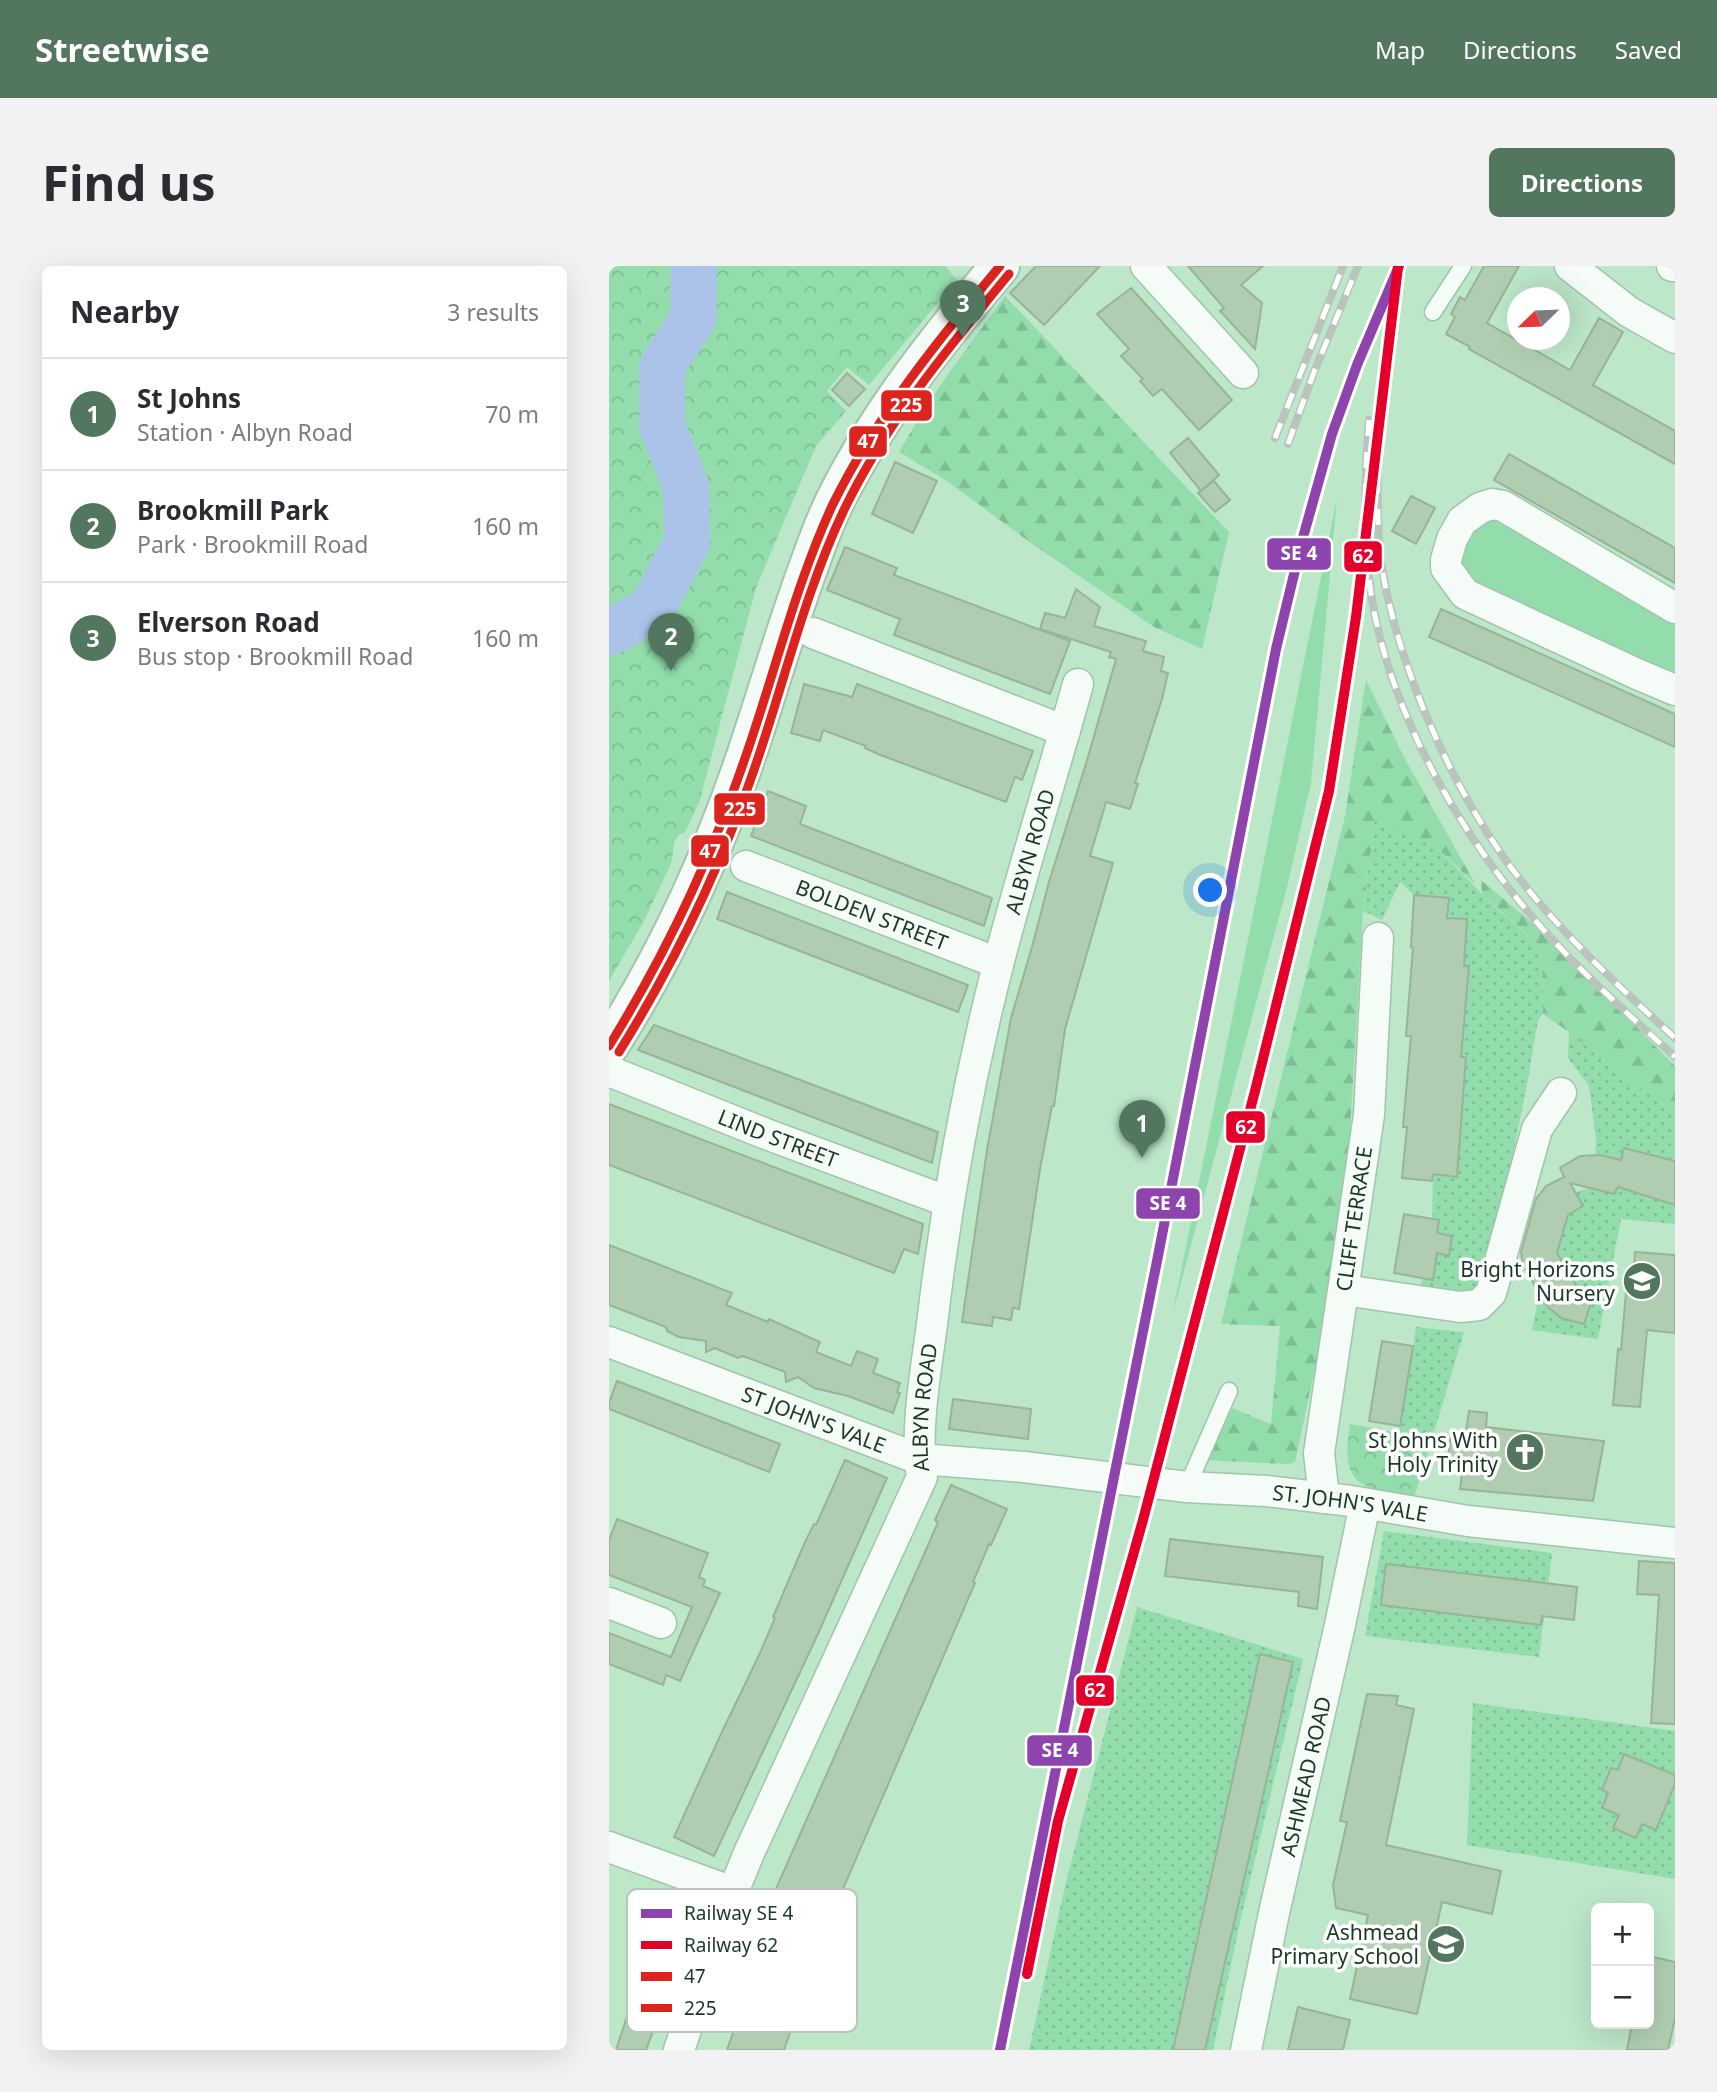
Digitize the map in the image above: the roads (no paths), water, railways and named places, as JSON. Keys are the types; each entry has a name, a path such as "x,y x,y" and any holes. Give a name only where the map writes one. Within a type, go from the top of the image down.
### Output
{"main road":[{"path":"609,1046 631,1012 710,857 744,763 787,622 837,497 864,447 900,392 1000,266"}],"street":[{"path":"1146,266 1243,373"},
{"path":"1582,269 1629,312 1675,338"},
{"path":"1675,608 1503,506 1492,504 1480,508 1462,521 1452,539 1446,560 1446,568 1465,594 1675,690"},
{"path":"813,633 1065,732"},
{"name":"ALBYN ROAD","path":"734,1889 922,1477 918,1440 949,1202 974,1063 998,963 1079,684"},
{"name":"BOLDEN STREET","path":"746,866 998,963"},
{"name":"CLIFF TERRACE","path":"1324,1497 1319,1453 1369,1115 1378,938"},
{"name":"LIND STREET","path":"609,1072 949,1202"},
{"path":"1344,1290 1460,1307 1479,1305 1491,1293 1537,1129 1561,1093"},
{"name":"ST JOHN'S VALE","path":"609,1342 919,1459 1024,1467"},
{"name":"ST. JOHN'S VALE","path":"1024,1467 1187,1487 1324,1497 1468,1521 1675,1543"},
{"name":"ASHMEAD ROAD","path":"1246,2050 1365,1504"},
{"path":"609,1603 661,1623"},
{"path":"609,1847 725,1889"},
{"name":"ALBYN ROAD","path":"679,2050 685,2032"}],"lane":[{"path":"1433,312 1463,266"},
{"path":"1187,1487 1229,1391"}],"waterway":[{"path":"609,633 652,609 687,542 686,486 662,426 662,367 693,318 694,266"}],"railway":[{"path":"1275,438 1343,266"},
{"path":"1288,444 1314,372 1358,266"},
{"path":"1380,413 1380,556 1388,600 1401,646 1436,738 1482,824 1536,899 1586,953 1675,1038"},
{"path":"1369,420 1365,518 1371,592 1385,655 1414,733 1432,770 1475,842 1524,907 1578,966 1675,1057"}],"rail line":[{"name":"62","path":"1027,1974 1058,1821 1143,1520 1255,1091 1329,791 1356,617 1398,267"}],"place":[{"name":"Elverson Road","path":"963,338"},
{"name":"Brookmill Park","path":"671,671"},
{"name":"St Johns","path":"1142,1158"},
{"name":"Bright Horizons Nursery","path":"1642,1281"},
{"name":"St Johns With Holy Trinity","path":"1525,1452"},
{"name":"Ashmead Primary School","path":"1446,1944"}]}
